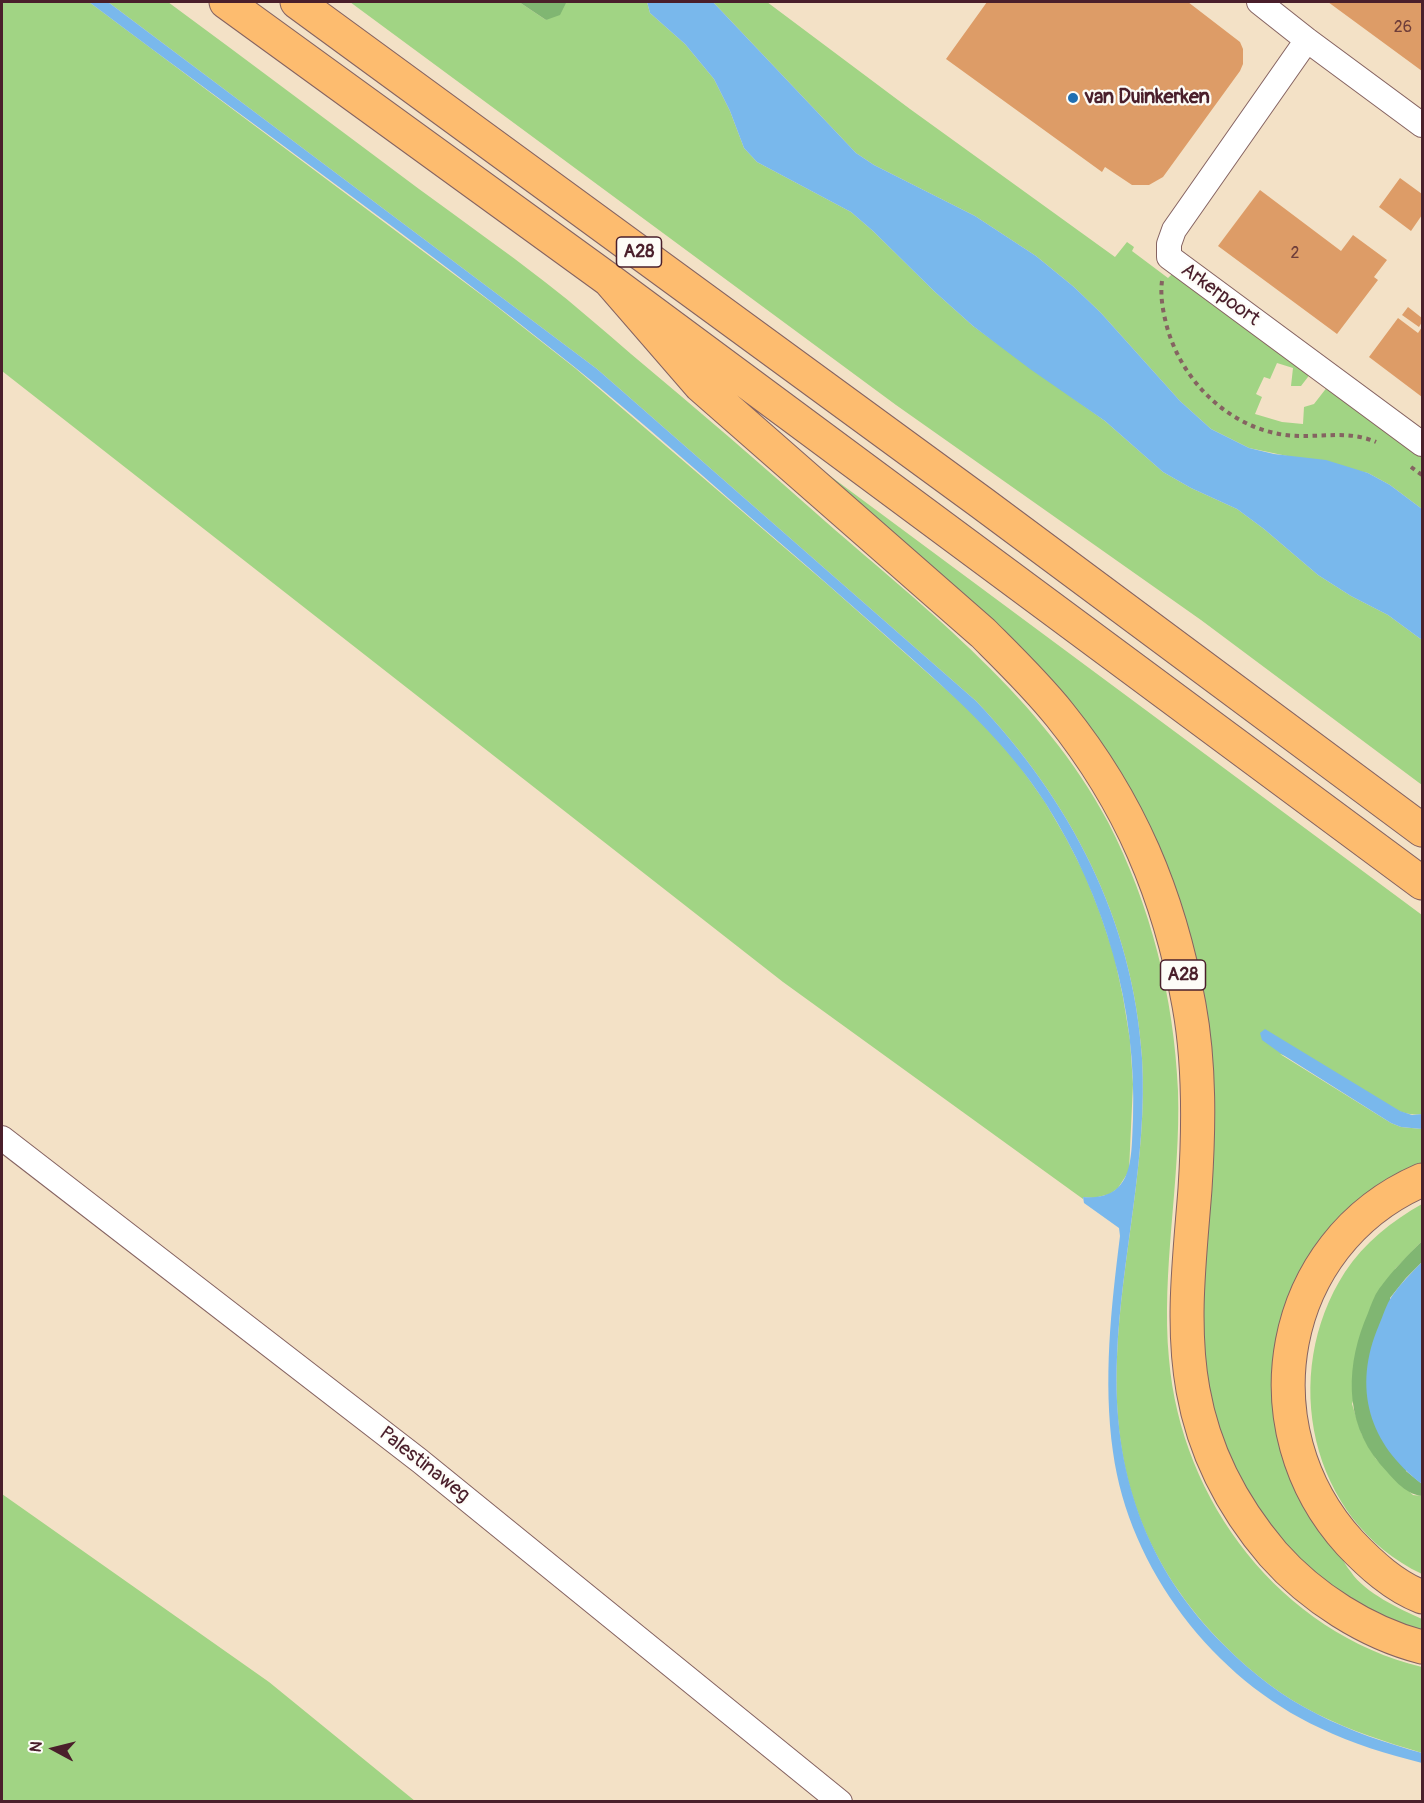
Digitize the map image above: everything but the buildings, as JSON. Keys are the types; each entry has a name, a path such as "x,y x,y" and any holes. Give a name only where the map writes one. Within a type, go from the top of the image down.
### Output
{"highway":[{"name":"A28","path":"226,2 609,280 1422,883"},
{"name":"A28","path":"297,2 982,502 1422,830"},
{"name":"A28","path":"609,280 700,385 965,617 1013,663 1059,714 1105,777 1124,810 1171,922 1190,1008 1196,1060 1198,1115 1188,1284 1189,1357 1193,1391 1215,1466 1253,1531 1306,1587 1365,1624 1422,1647"},
{"path":"1422,1180 1386,1201 1359,1221 1340,1242 1318,1273 1303,1305 1293,1335 1288,1367 1287,1396 1290,1423 1305,1474 1330,1519 1364,1557 1387,1577 1422,1597"}],"street":[{"path":"1259,2 1422,125"},
{"name":"Arkerpoort","path":"1307,40 1174,230 1169,244 1169,258 1422,444"},
{"name":"Palestinaweg","path":"2,1138 420,1461 840,1802"}],"path":[{"path":"1169,258 1161,289 1165,321 1176,353 1186,372 1203,392 1233,415 1267,431 1299,436 1353,435 1365,437 1385,447"},
{"path":"1404,461 1422,475"}],"green space":[{"path":"2,2 89,2 491,302 575,368 827,584 966,707 995,737 1045,802 1066,838 1085,875 1114,955 1130,1040 1133,1084 1129,1171 1118,1188 1110,1194 1094,1198 1083,1197 1083,1199 783,982 2,371"},
{"path":"108,2 168,2 545,282 729,437 943,624 1017,697 1051,736 1081,777 1108,822 1123,854 1148,919 1165,987 1176,1056 1178,1091 1177,1158 1167,1292 1169,1359 1178,1412 1194,1462 1217,1510 1247,1554 1283,1592 1325,1624 1371,1650 1422,1667 1422,1753 1356,1731 1317,1714 1280,1692 1247,1666 1198,1616 1174,1583 1154,1550 1139,1515 1120,1440 1117,1399 1119,1320 1138,1171 1143,1096 1142,1058 1136,1007 1125,958 1110,910 1091,864 1040,779 1010,739 976,701 597,369"},
{"path":"350,2 519,2 546,20 566,2 647,2 650,13 685,44 714,79 730,111 744,148 757,162 851,212 973,326 1105,421 1163,472 1237,509 1318,575 1351,596 1388,615 1422,640 1422,785 1201,620 896,405"},
{"path":"519,2 566,3 560,15 546,20"},
{"path":"713,2 767,2 1115,257 1127,242 1134,247 1132,251 1168,278 1174,272 1311,373 1301,386 1291,386 1293,368 1277,363 1270,379 1264,377 1256,394 1262,397 1255,414 1282,422 1303,424 1304,407 1314,404 1328,386 1422,455 1422,509 1390,485 1368,473 1249,448 1211,429 1180,401 1101,313 1036,256 975,216 874,165 856,153"},
{"path":"810,461 1422,915 1422,1114 1402,1112 1392,1108 1338,1076 1280,1054 1391,1123 1401,1127 1422,1129 1422,1171 1397,1183 1284,1342 1332,1539 1357,1580 1384,1600 1422,1619 1422,1637 1312,1580 1240,1494 1202,1389 1207,1136 1132,805"},
{"path":"1422,1204 1422,1241 1395,1269 1352,1404 1362,1435 1376,1459 1413,1495 1422,1496 1422,1574 1384,1550 1353,1518 1331,1482 1316,1441 1311,1398 1313,1355 1325,1312 1345,1272 1379,1234"},
{"path":"1422,1241 1422,1262 1390,1298 1406,1471 1422,1484 1422,1496 1410,1492 1399,1484 1368,1447 1359,1429 1354,1410 1352,1371 1361,1332 1374,1298 1389,1276"},
{"path":"2,1494 269,1682 415,1801 2,1801"}],"water":[{"path":"89,2 108,2 597,369 976,701 1010,739 1040,779 1091,864 1110,910 1125,957 1136,1007 1142,1058 1143,1096 1138,1171 1119,1320 1117,1399 1128,1478 1139,1515 1174,1584 1198,1616 1247,1666 1280,1692 1317,1714 1368,1736 1422,1753 1422,1763 1370,1748 1320,1728 1281,1707 1245,1681 1212,1650 1183,1616 1158,1578 1137,1538 1122,1495 1110,1425 1109,1344 1119,1228 1084,1203 1083,1197 1100,1196 1112,1192 1127,1174 1132,1148 1133,1119 1133,1077 1129,1036 1123,995 1101,915 1067,840 1031,782 979,721 941,684 651,430 453,272"},
{"path":"647,2 713,2 856,153 874,165 975,216 1036,256 1101,313 1180,401 1211,429 1249,448 1274,454 1326,460 1368,473 1390,485 1422,509 1422,640 1388,615 1351,596 1318,575 1237,509 1163,472 1105,421 973,326 851,212 757,162 744,148 730,111 714,79 685,44 650,13"},
{"path":"1265,1029 1400,1111 1412,1115 1422,1114 1422,1129 1401,1127 1391,1123 1280,1053 1262,1040 1260,1033"},
{"path":"1422,1262 1422,1484 1389,1451 1378,1433 1370,1413 1367,1371 1371,1348 1386,1307 1399,1287"}],"place":[{"name":"van Duinkerken","path":"1073,98"}]}
